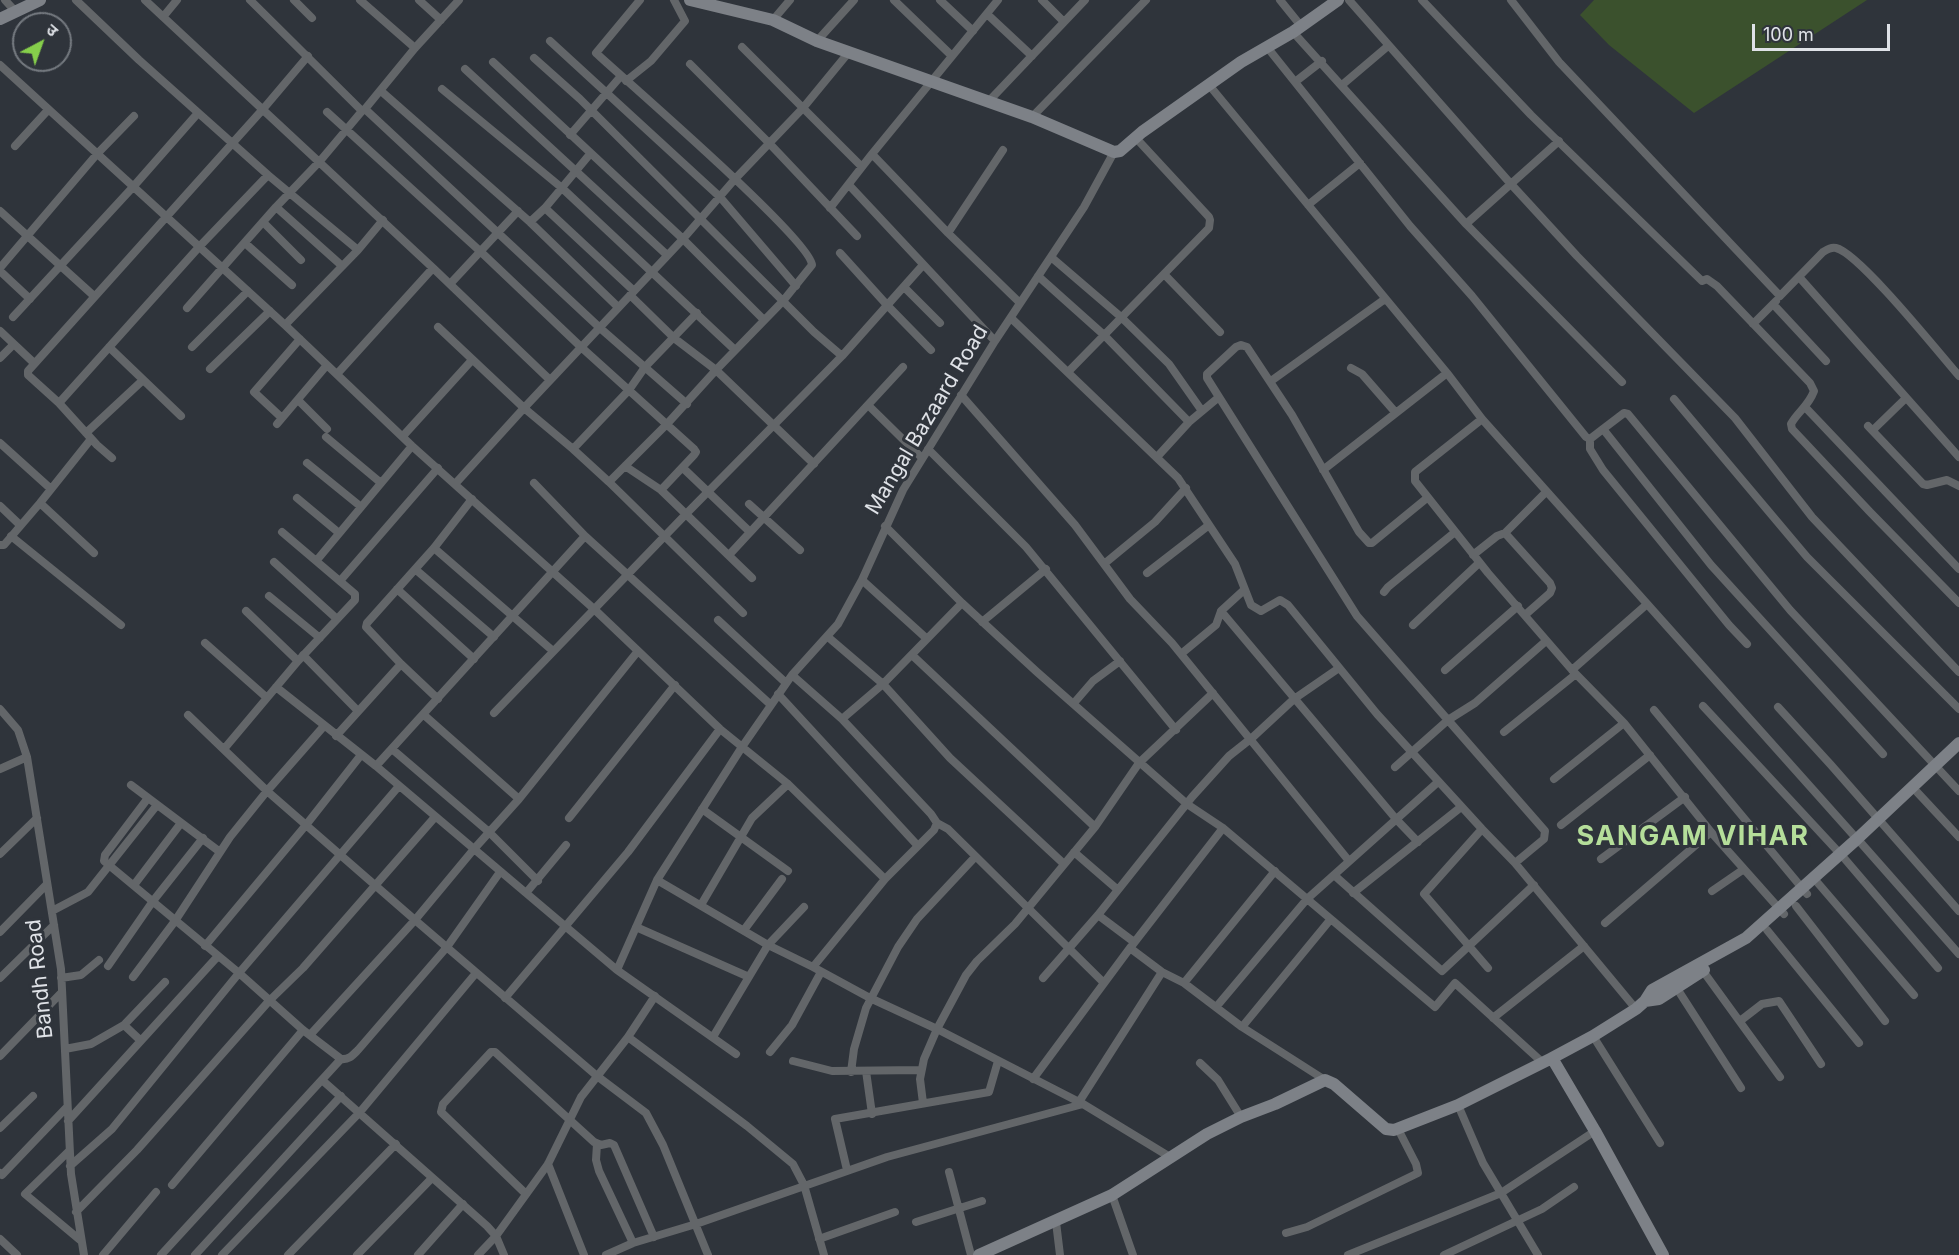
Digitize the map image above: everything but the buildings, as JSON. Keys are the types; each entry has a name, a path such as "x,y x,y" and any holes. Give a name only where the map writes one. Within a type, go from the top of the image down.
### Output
{"street":[{"path":"4,2 15,12 40,0"},
{"path":"76,0 232,144 357,249"},
{"path":"145,0 264,108 550,380"},
{"path":"163,17 177,0"},
{"path":"250,0 364,110 500,233 600,328 687,404"},
{"path":"294,0 312,18"},
{"path":"360,0 415,48"},
{"path":"419,0 441,20"},
{"path":"187,308 289,192 320,161 415,48 459,0"},
{"path":"609,482 687,404 716,370 783,301 812,265 812,259 735,179 597,53 640,0"},
{"path":"570,135 607,92 651,61 685,21 674,0"},
{"path":"690,0 772,20 817,41 1032,117 1114,152"},
{"path":"772,20 790,0"},
{"path":"817,41 854,0"},
{"path":"894,0 952,56"},
{"path":"940,0 973,31"},
{"path":"830,208 998,0"},
{"path":"1042,0 1064,22"},
{"path":"988,102 1085,0"},
{"path":"1032,117 1146,0"},
{"path":"1280,0 1297,29 1322,62 1466,224 1622,382"},
{"name":"Mangal Bazaard Road","path":"617,970 657,880 778,694 792,675 828,637 847,610 903,490 995,341 1084,207 1114,152 1120,151 1135,137 1209,85 1338,0"},
{"path":"1349,0 1577,256 1735,418 1812,517 1959,672"},
{"path":"1422,0 1559,141 1702,281 1707,279 1717,286 1810,382 1814,391 1806,408 1793,420 1792,429 1959,603"},
{"path":"1511,0 1559,62 1780,296"},
{"path":"987,14 1032,56"},
{"path":"550,41 720,197 796,286"},
{"path":"1342,85 1388,46"},
{"path":"742,47 862,167"},
{"path":"1267,47 1410,226 1472,296 1590,440 1590,448 1603,470 1747,644"},
{"path":"455,484 803,108 849,52"},
{"path":"112,458 59,403 28,375 28,371 308,56"},
{"path":"534,58 591,111 814,332 842,356"},
{"path":"493,62 683,239 765,320"},
{"path":"1295,82 1322,62"},
{"path":"690,64 857,236"},
{"path":"0,65 270,311 412,446 594,609 720,729 788,784 885,879"},
{"path":"465,69 667,255"},
{"path":"1209,85 1447,373 1482,419 1959,954"},
{"path":"442,89 562,188 735,350"},
{"path":"381,91 518,211 618,307"},
{"path":"15,146 48,110"},
{"path":"327,112 696,452 661,490"},
{"path":"13,316 133,187 198,113"},
{"path":"30,300 0,270 97,154 134,116"},
{"path":"1068,372 1209,228 1210,220 1135,137"},
{"path":"1466,224 1559,141"},
{"path":"948,232 1003,150"},
{"path":"530,222 545,208 590,154"},
{"path":"872,154 1020,303"},
{"path":"1308,205 1360,163"},
{"path":"59,403 199,247 268,175"},
{"path":"849,185 995,341"},
{"path":"276,207 342,265"},
{"path":"545,208 632,293 674,338 716,370 814,464"},
{"path":"0,211 94,296"},
{"path":"450,284 500,233 518,211"},
{"path":"285,325 382,220"},
{"path":"263,222 301,260"},
{"path":"244,243 292,285"},
{"path":"1753,324 1823,252 1830,248 1839,249 1868,273 1959,376"},
{"path":"840,253 930,350"},
{"path":"1051,257 1121,317 1169,364 1202,411"},
{"path":"494,713 842,356 923,265"},
{"path":"337,374 433,267"},
{"path":"1164,274 1220,332"},
{"path":"1038,276 1104,335 1189,422"},
{"path":"1800,278 1959,457"},
{"path":"904,287 939,323"},
{"path":"192,347 248,291"},
{"path":"1271,381 1385,298"},
{"path":"1773,304 1826,361"},
{"path":"210,369 270,311"},
{"path":"573,448 629,390 645,367 698,313"},
{"path":"1011,318 1157,457 1186,488 1235,564 1251,605 1258,610 1280,600 1287,603 1377,714 1515,863 1584,946 1641,1005"},
{"path":"438,327 524,408 573,448 743,613"},
{"path":"0,331 34,363"},
{"path":"300,339 254,392 280,421 327,365"},
{"path":"0,357 14,344"},
{"path":"1427,498 1372,543 1369,543 1359,532 1271,381 1247,347 1241,345 1232,350 1207,374 1207,378 1357,616 1545,831 1544,838 1515,863"},
{"path":"109,347 181,416"},
{"path":"403,436 472,360"},
{"path":"729,555 903,367"},
{"path":"1351,368 1362,374 1396,413"},
{"path":"1323,470 1447,373"},
{"path":"0,544 4,545 40,503 89,436 143,380"},
{"path":"961,395 1061,509 1130,599 1181,654 1349,861"},
{"path":"1157,457 1189,422 1219,397"},
{"path":"1906,398 1871,428 1923,484 1957,480"},
{"path":"1674,399 1807,557 1959,710"},
{"path":"298,400 326,433 381,483"},
{"path":"868,405 922,458"},
{"path":"1806,408 1959,569"},
{"path":"1590,440 1618,416 1628,414 1790,610 1959,791"},
{"path":"1482,419 1414,474 1415,481 1479,563 1574,672 1624,723 1711,832 1782,912"},
{"path":"1603,429 1711,565 1883,754"},
{"path":"0,443 51,489"},
{"path":"317,560 412,446"},
{"path":"928,449 1046,570 1176,730"},
{"path":"308,463 360,506"},
{"path":"625,466 661,490 752,578"},
{"path":"340,580 438,468"},
{"path":"683,468 750,532"},
{"path":"534,483 585,536 771,705"},
{"path":"1104,564 1155,522 1186,488"},
{"path":"1473,555 1504,533 1546,492"},
{"path":"297,498 339,532"},
{"path":"438,699 366,627 367,623 434,548 472,498"},
{"path":"40,503 94,553"},
{"path":"749,504 800,550"},
{"path":"0,506 20,525"},
{"path":"1147,573 1209,525"},
{"path":"885,526 982,622 1139,763 1187,804 1223,828 1435,1007 1455,983"},
{"path":"224,749 266,697 354,603 356,596 282,532"},
{"path":"1384,592 1455,532"},
{"path":"1504,533 1552,588 1550,593 1525,615"},
{"path":"11,536 121,625"},
{"path":"376,766 585,536"},
{"path":"434,548 553,651"},
{"path":"274,562 337,620"},
{"path":"1413,624 1479,563"},
{"path":"416,569 494,637"},
{"path":"982,622 1046,570"},
{"path":"862,580 926,638"},
{"path":"397,589 474,659"},
{"path":"1181,654 1216,625 1221,611 1244,590"},
{"path":"269,596 320,638"},
{"path":"842,719 883,684 962,603"},
{"path":"1504,732 1574,672 1646,605"},
{"path":"1445,670 1518,606"},
{"path":"246,611 357,710"},
{"path":"1221,611 1396,819 1418,842"},
{"path":"718,620 786,683"},
{"path":"828,637 883,684 950,758 1064,864"},
{"path":"1395,767 1448,720 1474,703 1546,641"},
{"path":"205,643 266,697"},
{"path":"172,1185 306,1032 415,920 519,799 638,651"},
{"path":"912,655 1095,826"},
{"path":"1074,703 1093,681 1120,662"},
{"path":"336,736 357,710 401,664"},
{"path":"1043,978 1229,756 1294,699 1340,668"},
{"path":"792,675 842,719 937,823 948,829 1104,983"},
{"path":"569,818 675,685"},
{"path":"276,687 376,766 617,970 736,1054"},
{"path":"923,1103 920,1086 921,1070 937,1029 966,975 1028,909 1095,826 1139,763 1213,693"},
{"path":"778,694 918,846"},
{"path":"1703,706 1842,856 1938,968"},
{"path":"1778,707 1959,911"},
{"name":"Bandh Road","path":"0,709 18,730 27,757 54,925 62,993 70,1166 84,1255"},
{"path":"1654,710 1804,891"},
{"path":"424,715 519,799"},
{"path":"188,716 267,791 415,920 597,1076 649,1117 708,1255"},
{"path":"1554,779 1624,723"},
{"path":"133,977 175,921 220,852 267,791 324,726"},
{"path":"505,998 628,852 720,729"},
{"path":"1098,915 1162,972 1184,983 1242,1027 1334,1084 1386,1129 1398,1129 1458,1105 1593,1036 1641,1005 1659,999 1737,951 1767,930 1782,912 1842,856 1917,792 1959,743"},
{"path":"392,749 489,832 538,880"},
{"path":"1881,822 1937,769 1959,754"},
{"path":"205,946 361,755"},
{"path":"1561,825 1650,755"},
{"path":"0,769 27,757"},
{"path":"1217,1006 1307,899 1438,782"},
{"path":"701,905 752,818 788,784"},
{"path":"131,785 220,852"},
{"path":"70,1166 112,1129 240,973 399,786"},
{"path":"1917,792 1959,837"},
{"path":"1601,859 1685,797"},
{"path":"148,798 105,855 104,860 240,973 268,1001 341,1059"},
{"path":"51,911 88,892 158,805"},
{"path":"1353,894 1461,807"},
{"path":"702,809 742,836 785,875 744,930"},
{"path":"76,1212 137,1150 268,1001 303,968 435,817"},
{"path":"0,854 37,818"},
{"path":"134,885 181,823"},
{"path":"770,1052 792,1025 817,969 885,879 934,830 937,823"},
{"path":"1033,1079 1132,945 1223,828"},
{"path":"1482,829 1424,894 1488,968"},
{"path":"1605,923 1711,832"},
{"path":"108,966 153,901 203,838"},
{"path":"526,894 566,845"},
{"path":"1074,852 1118,890"},
{"path":"1641,1005 1652,990 1746,938 1782,912 1796,906 1804,891 1817,882 1842,856"},
{"path":"851,1072 862,1021 870,998 898,947 917,919 975,857"},
{"path":"1712,891 1744,869"},
{"path":"1184,983 1275,871"},
{"path":"161,1255 341,1059 350,1058 358,1050 447,947 500,872"},
{"path":"1334,875 1493,1018 1547,1060 1595,1131 1663,1255"},
{"path":"657,880 768,945 1081,1103 1170,1157"},
{"path":"1817,882 1914,995"},
{"path":"0,932 47,884"},
{"path":"1442,971 1534,885"},
{"path":"1796,906 1885,1021"},
{"path":"713,1037 768,945 804,907"},
{"path":"1242,1027 1330,920"},
{"path":"0,978 54,925"},
{"path":"636,927 749,977"},
{"path":"1767,930 1859,1043"},
{"path":"1493,1018 1584,946"},
{"path":"68,1121 218,956"},
{"path":"61,978 81,975 99,960"},
{"path":"1703,970 1780,1077"},
{"path":"606,1255 633,1243 696,1224 847,1170 1081,1103 1162,972"},
{"path":"222,1255 360,1113 477,973"},
{"path":"65,1049 91,1044 124,1025 165,982"},
{"path":"1676,987 1741,1088"},
{"path":"0,1056 62,993"},
{"path":"478,1255 495,1236 548,1164 581,1097 628,1037 656,996"},
{"path":"1740,1021 1762,1004 1779,1001 1821,1064"},
{"path":"124,1025 140,1040"},
{"path":"1593,1036 1660,1143"},
{"path":"628,1037 796,1167 804,1185 824,1255"},
{"path":"526,1194 444,1116 441,1106 491,1052 570,1118 597,1144 610,1143 615,1146 654,1237"},
{"path":"793,1061 821,1069 851,1072 921,1070"},
{"path":"847,1170 835,1119 989,1092 998,1061"},
{"path":"1200,1063 1218,1080 1241,1117"},
{"path":"866,1071 872,1114"},
{"path":"322,1080 463,1204 495,1236 504,1255"},
{"path":"979,1255 1112,1195 1191,1143 1241,1117 1275,1104 1325,1080"},
{"path":"0,1128 33,1096"},
{"path":"195,1255 341,1096"},
{"path":"1458,1105 1483,1162 1537,1255"},
{"path":"0,1173 3,1175 67,1107"},
{"path":"1286,1233 1308,1227 1418,1173 1416,1164 1398,1129"},
{"path":"1348,1255 1501,1193 1595,1131"},
{"path":"288,1255 396,1144"},
{"path":"597,1144 596,1160 599,1171 633,1243"},
{"path":"69,1151 26,1194 80,1240"},
{"path":"548,1164 584,1255"},
{"path":"949,1172 972,1255"},
{"path":"357,1255 432,1178"},
{"path":"1444,1255 1542,1209 1574,1187"},
{"path":"102,1255 156,1192"},
{"path":"1112,1195 1133,1255"},
{"path":"916,1222 982,1201"},
{"path":"418,1255 463,1204"},
{"path":"819,1239 895,1212"},
{"path":"1056,1222 1060,1255"},
{"path":"0,1239 17,1255"}],"green space":[{"path":"1594,0 1867,0 1694,113 1609,45 1580,15"}],"district":[{"name":"SANGAM VIHAR","path":"1693,837"}]}
